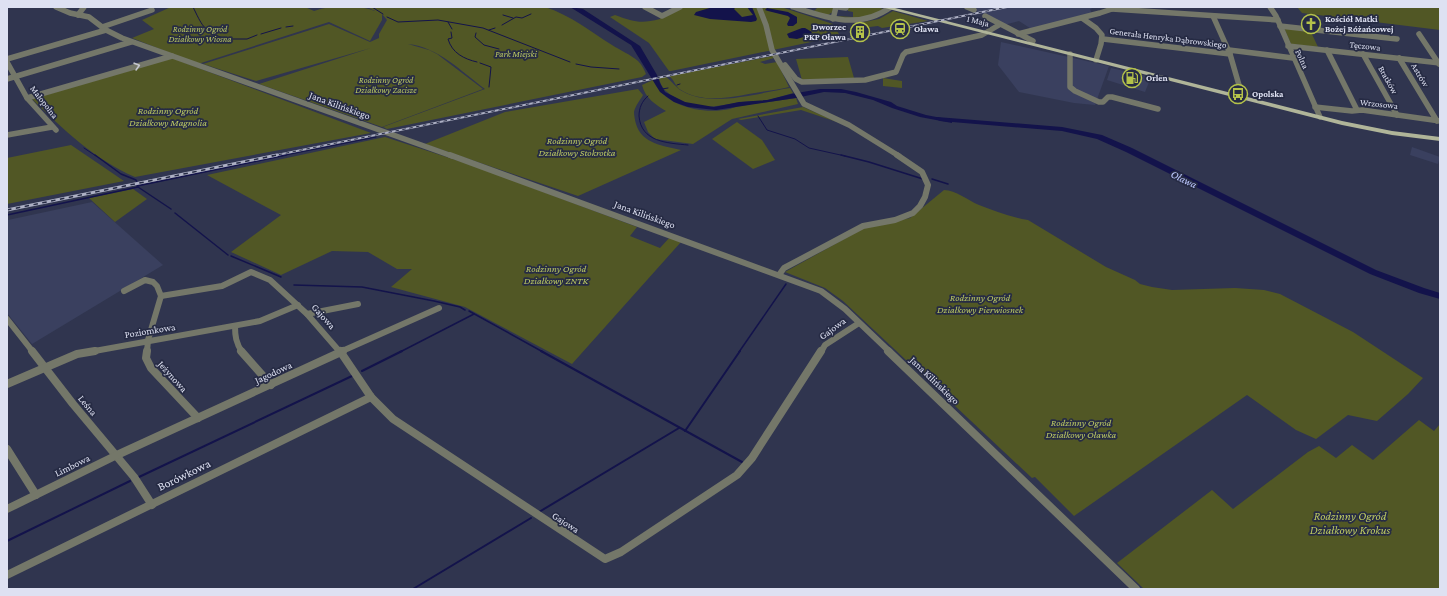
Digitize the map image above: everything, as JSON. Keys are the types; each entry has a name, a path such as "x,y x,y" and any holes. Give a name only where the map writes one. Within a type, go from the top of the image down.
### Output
{"main road":[{"name":"1 Maja","path":"884,7 1070,54"},
{"path":"1070,54 1369,129 1440,139"}],"street":[{"name":"Jana Kilińskiego","path":"56,7 78,15 89,17 104,28 130,41 621,217 825,293 841,305 1136,589"},
{"path":"78,15 82,12 84,7"},
{"path":"645,7 662,16 680,7"},
{"path":"759,7 766,25 772,50 781,63 800,101 808,107 849,125 922,172 927,182 928,190 920,206 913,213 895,220 863,226 784,268 779,275"},
{"path":"792,7 833,19 863,20 882,14 891,7"},
{"path":"833,19 837,7 846,8"},
{"path":"967,7 974,10"},
{"path":"1093,15 1097,7"},
{"name":"Polna","path":"1270,7 1279,23 1320,117"},
{"path":"1018,34 1093,15 1111,8 1279,23 1397,40"},
{"path":"7,59 104,28 152,10"},
{"path":"985,16 1034,42"},
{"path":"1213,16 1229,52 1241,92"},
{"path":"1082,18 1100,31 1104,39 1096,60"},
{"path":"781,63 787,67 797,80 804,82 865,80 889,75 898,70 903,55 906,52 982,35 1000,25"},
{"path":"1419,34 1439,64"},
{"name":"Generała Henryka Dąbrowskiego","path":"1104,39 1293,58"},
{"path":"7,79 130,41"},
{"name":"Tęczowa","path":"1288,46 1400,58 1439,64"},
{"path":"1327,50 1357,110"},
{"path":"1070,54 1070,87 1075,92 1099,102 1103,102 1108,97 1112,97 1158,109"},
{"name":"Bratków","path":"1363,54 1397,115"},
{"path":"26,98 172,56"},
{"name":"Astrów","path":"1400,58 1439,121"},
{"name":"Małopolna","path":"7,62 26,98 54,128 7,135"},
{"name":"Wrzosowa","path":"1315,107 1357,110 1439,121"},
{"name":"Gajowa","path":"161,296 222,286 251,272 270,280 307,314 355,370 372,397 384,411 402,426 605,559 621,552 737,475 752,458 825,345 859,323"},
{"path":"124,291 145,280 153,282 157,286 161,296"},
{"name":"Jeżynowa","path":"161,296 148,340 146,358 151,368 198,418"},
{"path":"307,314 358,304"},
{"name":"Poziomkowa","path":"7,384 77,354 260,321 298,305"},
{"name":"Jagodowa","path":"117,455 438,308"},
{"name":"Leśna","path":"7,319 73,404 117,455 152,504"},
{"path":"235,326 234,333 239,350 266,376 271,385"},
{"name":"Borówkowa","path":"7,575 372,397"},
{"path":"7,449 36,495"},
{"name":"Limbowa","path":"7,509 117,455"}],"shaded area":[{"path":"570,7 583,9 640,46 665,92 685,102 714,107 739,102 767,100 820,89 841,89 891,102 897,106 926,115 952,120 952,123 920,117 873,100 845,93 824,92 796,98 716,110 688,107 674,102 660,92 631,45"},
{"path":"713,7 736,7 734,9 742,17 753,15 747,7 752,7 757,19 756,21 751,22 710,19 694,15 696,12"},
{"path":"968,7 1095,7 1090,9 1092,14 1033,30 1019,21 1004,25"},
{"path":"767,8 788,12 797,17 797,23 793,26 788,26 787,24 790,18 788,16 765,10"},
{"path":"802,28 812,32 810,35 797,39 789,38 787,34"},
{"path":"1001,42 1109,66 1095,105 1074,103 1019,92 998,65"},
{"path":"1111,68 1151,77 1145,92 1107,80"},
{"path":"1412,147 1440,157 1438,164 1410,155"},
{"path":"92,202 163,265 32,344 7,313 8,220"}],"green space":[{"path":"352,6 375,11 367,7 545,7 572,19 632,57 641,64 646,74 642,77 387,129 383,127 485,89 449,61 437,54 483,89 382,127 259,84 371,48 256,81 203,64 329,24 370,42 379,38 379,34 387,20 382,14 382,20 370,41 329,22 198,64 132,38 154,29 142,20 171,7 305,7 314,11 328,7","holes":["408,44 419,46 429,50"]},
{"path":"681,7 781,7 833,24 840,36 669,71 649,43 610,17 615,15 633,21 642,22 660,19 661,17"},
{"path":"818,7 876,7 884,9 867,16 843,18 837,16 853,17 853,12 848,11 848,9 839,8 828,15 813,12"},
{"path":"1297,7 1440,7 1440,30 1302,13"},
{"path":"893,11 928,21 882,28 878,26 861,28 864,22 879,19"},
{"path":"1284,28 1310,30 1318,47 1291,44"},
{"path":"773,56 774,58 760,62 765,64 777,62 789,87 727,98 708,98 699,97 681,90 669,76"},
{"path":"848,57 854,78 802,80 796,59"},
{"name":"Rodzinny Ogród Działkowy Magnolia","path":"172,58 371,133 135,177 106,162 93,153 32,99"},
{"path":"666,77 682,91 694,96 707,98 735,98 790,88 793,93 766,101 742,102 709,107 694,105 676,98 667,92 661,85 659,78"},
{"path":"883,78 902,81 902,88 883,86"},
{"path":"653,80 658,89 675,102 696,109 708,111 719,111 738,106 796,98 798,104 732,119 693,144 655,139 648,132 644,122 666,111 651,101 643,90 642,85"},
{"name":"Rodzinny Ogród Działkowy Stokrotka","path":"638,89 643,95 634,112 639,131 648,140 654,143 681,150 578,196 425,144 505,112"},
{"path":"803,107 840,123 801,110 741,120 738,119"},
{"path":"737,122 762,140 775,160 753,169 712,139"},
{"name":"Rodzinny Ogród Działkowy ZNTK","path":"385,137 474,166 637,227 630,236 660,248 670,237 681,242 572,364 465,307 391,287 412,269 397,269 368,252 332,251 281,275 231,252 281,215 207,175"},
{"path":"71,145 124,181 7,204 7,158"},
{"path":"133,189 147,199 115,222 89,198"},
{"path":"944,190 957,193 975,203 1009,216 1028,220 1106,267 1135,280 1140,284 1172,290 1235,288 1264,290 1280,294 1353,332 1423,378 1408,394 1377,421 1348,415 1316,439 1296,430 1247,395 1074,516 1035,477 1032,478 843,301 825,288 785,272 864,228 910,218"},
{"name":"Rodzinny Ogród Działkowy Krokus","path":"1419,420 1434,431 1440,424 1440,589 1144,589 1117,563 1212,490 1233,509 1308,452 1319,446 1336,458 1352,445 1373,460"}],"waterway":[{"path":"193,7 204,27 211,33 223,38"},
{"path":"372,7 383,14"},
{"path":"502,25 516,17 522,18 531,14"},
{"path":"503,15 513,18"},
{"path":"387,17 398,22 438,20 483,28 570,62"},
{"path":"448,22 452,29"},
{"path":"286,27 293,26"},
{"path":"261,34 281,28"},
{"path":"489,30 495,28"},
{"path":"451,32 452,38 448,39 452,48 459,55 477,62"},
{"path":"476,33 475,37 484,45 499,49"},
{"path":"226,39 247,39 257,35"},
{"path":"480,63 491,67 489,87"},
{"path":"576,64 591,67 619,69"},
{"name":"Oława","path":"662,89 668,88"},
{"path":"648,96 640,107 639,113 641,125 645,131 656,140 688,145"},
{"path":"758,116 767,130 795,139 809,148 845,156"},
{"name":"Oława","path":"940,119 1062,129 1099,137 1129,150 1373,272 1422,291 1440,296"},
{"path":"286,155 376,137"},
{"path":"84,148 96,156"},
{"path":"95,155 121,174 136,180 137,182"},
{"path":"137,186 286,155"},
{"path":"281,156 286,155"},
{"path":"841,155 845,156"},
{"path":"845,156 923,179"},
{"path":"932,179 948,184"},
{"path":"7,215 138,187 171,209"},
{"path":"175,213 228,255"},
{"path":"231,256 281,277"},
{"path":"739,352 786,284"},
{"path":"294,285 362,287 434,301 460,307 465,310"},
{"path":"469,311 543,352"},
{"path":"400,352 474,314"},
{"path":"541,351 685,431"},
{"path":"685,431 740,351"},
{"path":"362,371 400,352"},
{"path":"139,477 352,376"},
{"path":"539,512 679,428"},
{"path":"685,431 742,462"},
{"path":"7,541 130,481"},
{"path":"413,589 531,518"}],"railway":[{"path":"272,156 1007,7"},
{"path":"7,210 277,155"}],"place":[{"name":"Kościół Matki Bożej Różańcowej","path":"1311,24"},
{"name":"Oława","path":"900,29"},
{"name":"Dworzec PKP Oława","path":"860,32"},
{"name":"Orlen","path":"1132,78"},
{"name":"Opolska","path":"1238,94"}],"park label":[{"name":"Rodzinny Ogród Działkowy Wiosna","path":"200,34"},
{"name":"Park Miejski","path":"516,54"},
{"name":"Rodzinny Ogród Działkowy Zacisze","path":"386,86"},
{"name":"Rodzinny Ogród Działkowy Pierwiosnek","path":"980,302"},
{"name":"Rodzinny Ogród Działkowy Oławka","path":"1081,428"}]}
